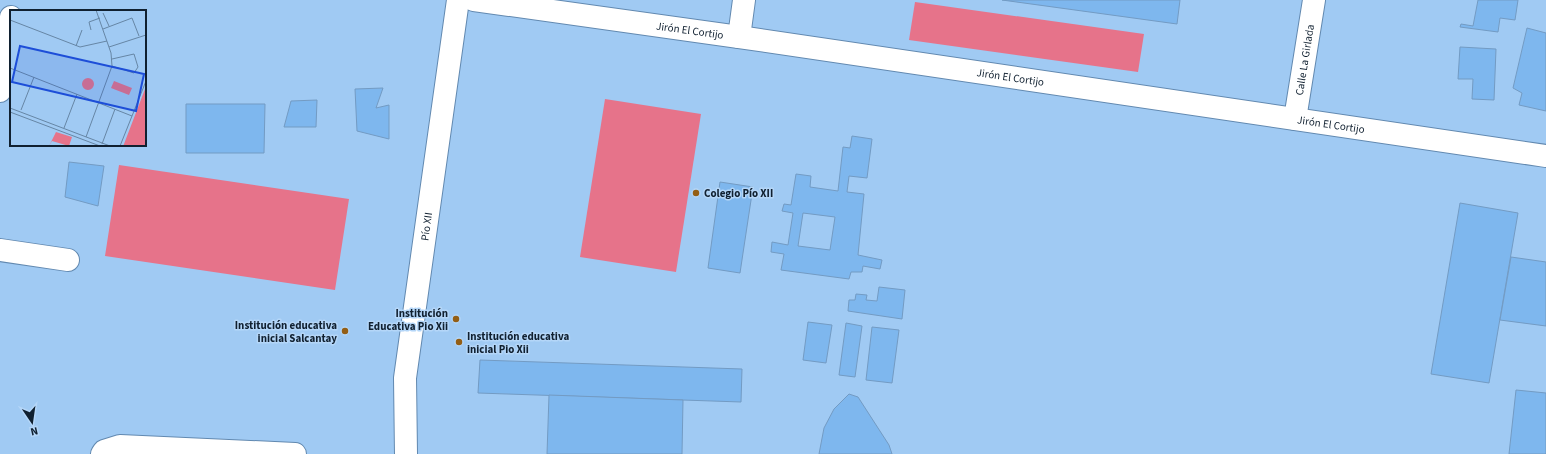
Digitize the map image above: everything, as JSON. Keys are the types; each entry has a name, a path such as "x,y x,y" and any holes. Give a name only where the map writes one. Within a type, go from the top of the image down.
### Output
{"street":[{"path":"12,10 14,0"},
{"name":"Pío XII","path":"406,454 405,378 458,0"},
{"name":"Jirón El Cortijo","path":"474,0 739,37 1546,156"},
{"path":"739,37 744,0"},
{"name":"Calle La Girlada","path":"1295,119 1314,0"},
{"path":"0,91 10,24"},
{"path":"0,250 68,260"},
{"path":"102,454 104,451 120,446 295,454"}],"shaded area":[{"path":"915,2 1144,34 1138,72 909,40"},
{"path":"605,99 701,114 676,272 580,257"},
{"path":"119,165 349,199 335,290 105,256"}],"building":[{"path":"1002,0 1180,0 1177,24"},
{"path":"1478,0 1518,0 1515,20 1500,18 1498,32 1460,27 1461,24 1473,26"},
{"path":"1527,28 1546,33 1546,111 1519,105 1522,93 1513,88"},
{"path":"1460,47 1496,49 1494,100 1472,99 1473,79 1458,79"},
{"path":"383,88 376,108 389,105 389,139 357,131 355,89"},
{"path":"317,100 316,127 284,127 291,101"},
{"path":"186,104 265,104 264,153 186,153"},
{"path":"852,136 872,139 867,178 849,176 847,192 864,194 858,255 882,260 880,269 863,266 862,272 851,272 849,279 781,270 784,254 771,252 772,242 788,245 793,213 782,211 784,204 791,205 796,174 811,176 810,187 838,191 843,147 850,148","holes":["803,213 835,217 830,250 798,246"]},
{"path":"69,162 104,166 98,206 65,197"},
{"path":"720,182 753,187 740,273 708,268"},
{"path":"1460,203 1518,213 1489,383 1431,374"},
{"path":"1511,257 1546,262 1546,326 1500,320"},
{"path":"879,287 905,290 902,319 848,311 849,300 855,300 856,294 867,295 866,300 877,301"},
{"path":"808,322 832,325 826,363 803,360"},
{"path":"846,323 862,326 855,377 839,375"},
{"path":"872,327 899,330 892,383 866,380"},
{"path":"480,360 742,369 741,402 478,393"},
{"path":"1516,390 1546,393 1546,454 1509,454"},
{"path":"849,394 858,397 889,445 892,454 819,454 824,428 834,409"},
{"path":"549,395 683,400 682,454 547,454"}],"place":[{"name":"Colegio Pío XII","path":"696,193"},
{"name":"Institución Educativa Pio Xii","path":"456,319"},
{"name":"Institución educativa inicial Salcantay","path":"345,331"},
{"name":"Institución educativa inicial Pio Xii","path":"459,342"}]}
